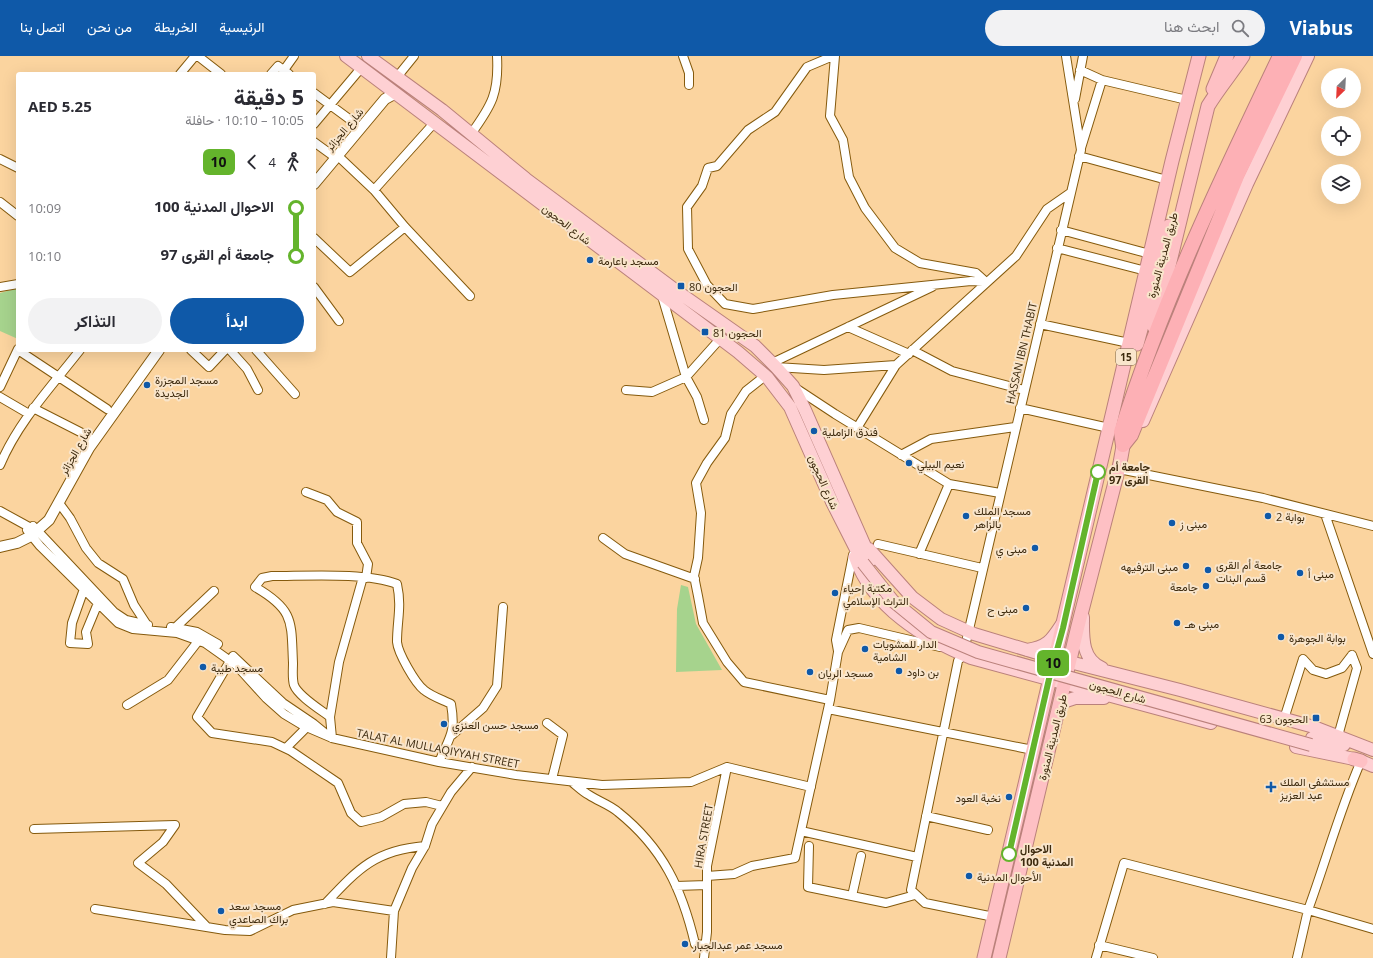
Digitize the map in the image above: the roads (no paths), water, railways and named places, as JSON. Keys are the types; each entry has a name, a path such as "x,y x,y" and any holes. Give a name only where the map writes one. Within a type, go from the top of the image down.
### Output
{"highway":[{"name":"طريق المدينة المنورة","path":"984,958 1054,658 1065,619 1108,428 1167,180 1199,56"},
{"name":"طريق المدينة المنورة","path":"1102,455 1113,438 1163,246 1194,138 1227,56"},
{"name":"طريق المدينة المنورة","path":"999,958 1083,608 1120,466 1123,445 1208,106 1243,56"},
{"path":"1123,445 1121,432 1152,340 1223,175 1280,56"},
{"path":"1123,445 1131,435 1237,176 1295,56"}],"main road":[{"name":"شارع الحجون","path":"346,56 435,122 765,376 790,407 832,502 846,529 867,562 893,601 930,632 978,652 1312,741 1373,751"},
{"path":"1120,466 1136,436 1244,191 1308,56"},
{"name":"شارع الحجون","path":"372,57 526,178 678,292 755,346 774,365 793,386 806,410 864,543 867,562"},
{"path":"846,529 859,569 871,588 906,623 945,648 963,655 1311,751 1363,762"},
{"path":"864,543 912,597 941,619 968,632 1054,658 1180,690 1314,727 1373,751"},
{"path":"1083,608 1085,651 1093,664 1118,675"},
{"path":"1026,650 1042,647 1055,635 1065,619"},
{"path":"1060,703 1075,698 1121,698"},
{"name":"شارع الحجون","path":"1312,741 1363,762"}],"street":[{"path":"272,72 278,66 286,72 294,56"},
{"path":"397,77 414,56"},
{"path":"471,134 487,112 495,93 498,74 497,56"},
{"path":"683,56 689,73 689,85"},
{"path":"834,56 830,116 843,140 849,177 866,208 895,248 920,263 976,273 987,282 971,281 833,295 753,309 725,304 707,285 688,249 687,207 702,186 708,168 716,166 748,130 775,112 807,68 834,56"},
{"name":"HASSAN IBN THABIT","path":"915,895 910,890 958,661 963,655 982,568 1080,153 1066,56"},
{"path":"1074,106 1083,56"},
{"path":"182,72 193,57 218,72"},
{"path":"316,121 362,68"},
{"path":"1080,70 1102,80 1187,100"},
{"path":"1102,80 1080,153 1167,180"},
{"name":"شارع الجزائر","path":"316,181 356,124 382,93 384,85"},
{"name":"شارع الجزائر","path":"316,172 335,156 385,99 396,93"},
{"path":"316,95 356,124"},
{"path":"374,190 435,122"},
{"path":"316,143 335,156 374,190 405,227 470,296"},
{"path":"0,159 16,167"},
{"path":"857,428 896,365 1016,256 1047,209 1070,193"},
{"path":"0,202 16,214"},
{"path":"316,240 350,272 405,227"},
{"path":"1061,230 1150,254"},
{"path":"1057,248 1146,271"},
{"path":"0,287 16,284"},
{"path":"774,365 848,327 938,284"},
{"path":"316,290 338,321"},
{"path":"662,296 686,377 697,397 704,420"},
{"path":"1040,324 1129,343"},
{"path":"848,327 952,371 1024,390"},
{"path":"626,390 652,392 686,377 720,340"},
{"path":"0,387 17,352"},
{"path":"21,352 59,376 85,396 107,409"},
{"path":"0,466 9,445 31,411 78,352"},
{"name":"شارع الجزائر","path":"0,540 32,530 43,516 88,436 149,352"},
{"name":"شارع الجزائر","path":"0,546 16,543 32,530 49,520 97,436 158,352"},
{"path":"193,352 209,367 223,352"},
{"path":"232,352 247,369 258,390"},
{"path":"258,352 296,394"},
{"path":"774,365 824,370 896,365"},
{"path":"765,376 746,392 731,414 725,438 707,463 696,483 701,513 694,579 703,623 727,662 744,682 830,700"},
{"path":"793,386 857,428 949,484 1000,493"},
{"path":"0,397 88,436"},
{"path":"1020,408 1108,428"},
{"path":"901,454 931,439 1015,427"},
{"path":"1120,466 1263,498 1373,526"},
{"path":"919,554 949,484"},
{"path":"306,492 327,500 337,512 358,522 357,544 368,564 339,662 330,717 329,737"},
{"path":"59,503 70,518 86,548 98,563 124,579 134,605 147,625"},
{"path":"0,511 32,530 114,612 126,620 147,625 197,632 222,647 244,665 283,703 314,724 329,737"},
{"path":"1325,514 1373,654"},
{"name":"TALAT AL MULLAQIYYAH STREET","path":"32,530 84,589 114,620 127,628 177,633 199,640 230,660 275,706 306,727 329,737 472,768 602,785 692,782 727,767"},
{"path":"603,538 625,554 694,579"},
{"path":"878,544 982,568"},
{"path":"838,652 836,640 854,553"},
{"path":"330,717 309,702 294,686 291,626 284,608 255,587 262,578 272,576 364,577 386,580 397,584 401,600 397,645 404,661 419,685 425,691 451,704 453,718 452,735 439,762"},
{"path":"84,589 72,623 70,643 88,644 86,632 98,604"},
{"path":"176,628 214,591"},
{"path":"452,735 483,708 497,686 502,607"},
{"path":"707,876 734,874 752,866 795,858 830,700 838,652 848,630 859,628 945,648"},
{"path":"127,705 168,680 199,640"},
{"path":"1284,719 1303,659 1313,670 1326,674 1342,668 1352,655 1356,668 1338,736"},
{"path":"230,660 197,717 212,733 272,742 286,748 338,783 351,813 361,822 381,817 404,804 426,802 442,806"},
{"path":"828,709 1033,750"},
{"path":"547,723 563,735 552,779"},
{"path":"286,748 306,727"},
{"path":"1297,958 1308,910 1328,855 1348,790 1363,762"},
{"path":"727,767 810,787"},
{"name":"HIRA STREET","path":"704,958 707,866 727,767"},
{"path":"391,958 394,911 412,868 425,846 432,824 442,806 451,792 472,768"},
{"path":"571,781 587,794 617,810 656,850 668,867 676,886 695,944 705,945"},
{"path":"926,816 988,830"},
{"path":"34,829 175,825 163,842 138,863 166,884 207,927"},
{"path":"801,831 917,857"},
{"path":"325,904 348,879 369,861 383,854 407,847 425,846"},
{"path":"809,846 808,887 886,903 915,895 925,904 994,917"},
{"path":"852,896 861,856"},
{"path":"1096,958 1124,863 1308,910 1373,929"},
{"path":"676,886 707,885"},
{"path":"95,909 207,927 250,931 293,910 333,902 394,911"},
{"path":"1099,945 1153,958"}],"place":[{"name":"مسجد باعارمة","path":"590,260"},
{"name":"الحجون 80","path":"681,286"},
{"name":"الحجون 81","path":"705,332"},
{"name":"مسجد المجزرة الجديدة","path":"147,385"},
{"name":"فندق الزاملية","path":"814,431"},
{"name":"نعيم البيلي","path":"909,463"},
{"name":"جامعة أم القرى 97","path":"1098,472"},
{"name":"مسجد الملك بالزاهر","path":"966,516"},
{"name":"بوابة 2","path":"1268,516"},
{"name":"مبنى ز","path":"1172,523"},
{"name":"مبنى ي","path":"1035,548"},
{"name":"مبنى الترفيهه","path":"1186,566"},
{"name":"جامعة أم القرى قسم البنات","path":"1208,570"},
{"name":"مبنى أ","path":"1300,573"},
{"name":"جامعة","path":"1206,586"},
{"name":"مكتبة إحياء التراث الإسلامي","path":"835,593"},
{"name":"مبنى ح","path":"1026,608"},
{"name":"مبنى هـ","path":"1177,623"},
{"name":"بوابة الجوهرة","path":"1281,637"},
{"name":"الدار للمشويات الشامية","path":"865,649"},
{"name":"مسجد طيبة","path":"203,667"},
{"name":"بن داود","path":"899,671"},
{"name":"مسجد الريان","path":"810,672"},
{"name":"الحجون 63","path":"1316,718"},
{"name":"مسجد حسن العنزي","path":"444,724"},
{"name":"مستشفى الملك عبد العزيز","path":"1271,787"},
{"name":"نخبة العود","path":"1009,797"},
{"name":"الاحوال المدنية 100","path":"1009,854"},
{"name":"الأحوال المدنية","path":"969,876"},
{"name":"مسجد سعد براك الصاعدي","path":"221,911"},
{"name":"مسجد عمر عبدالجبار","path":"685,944"}]}
